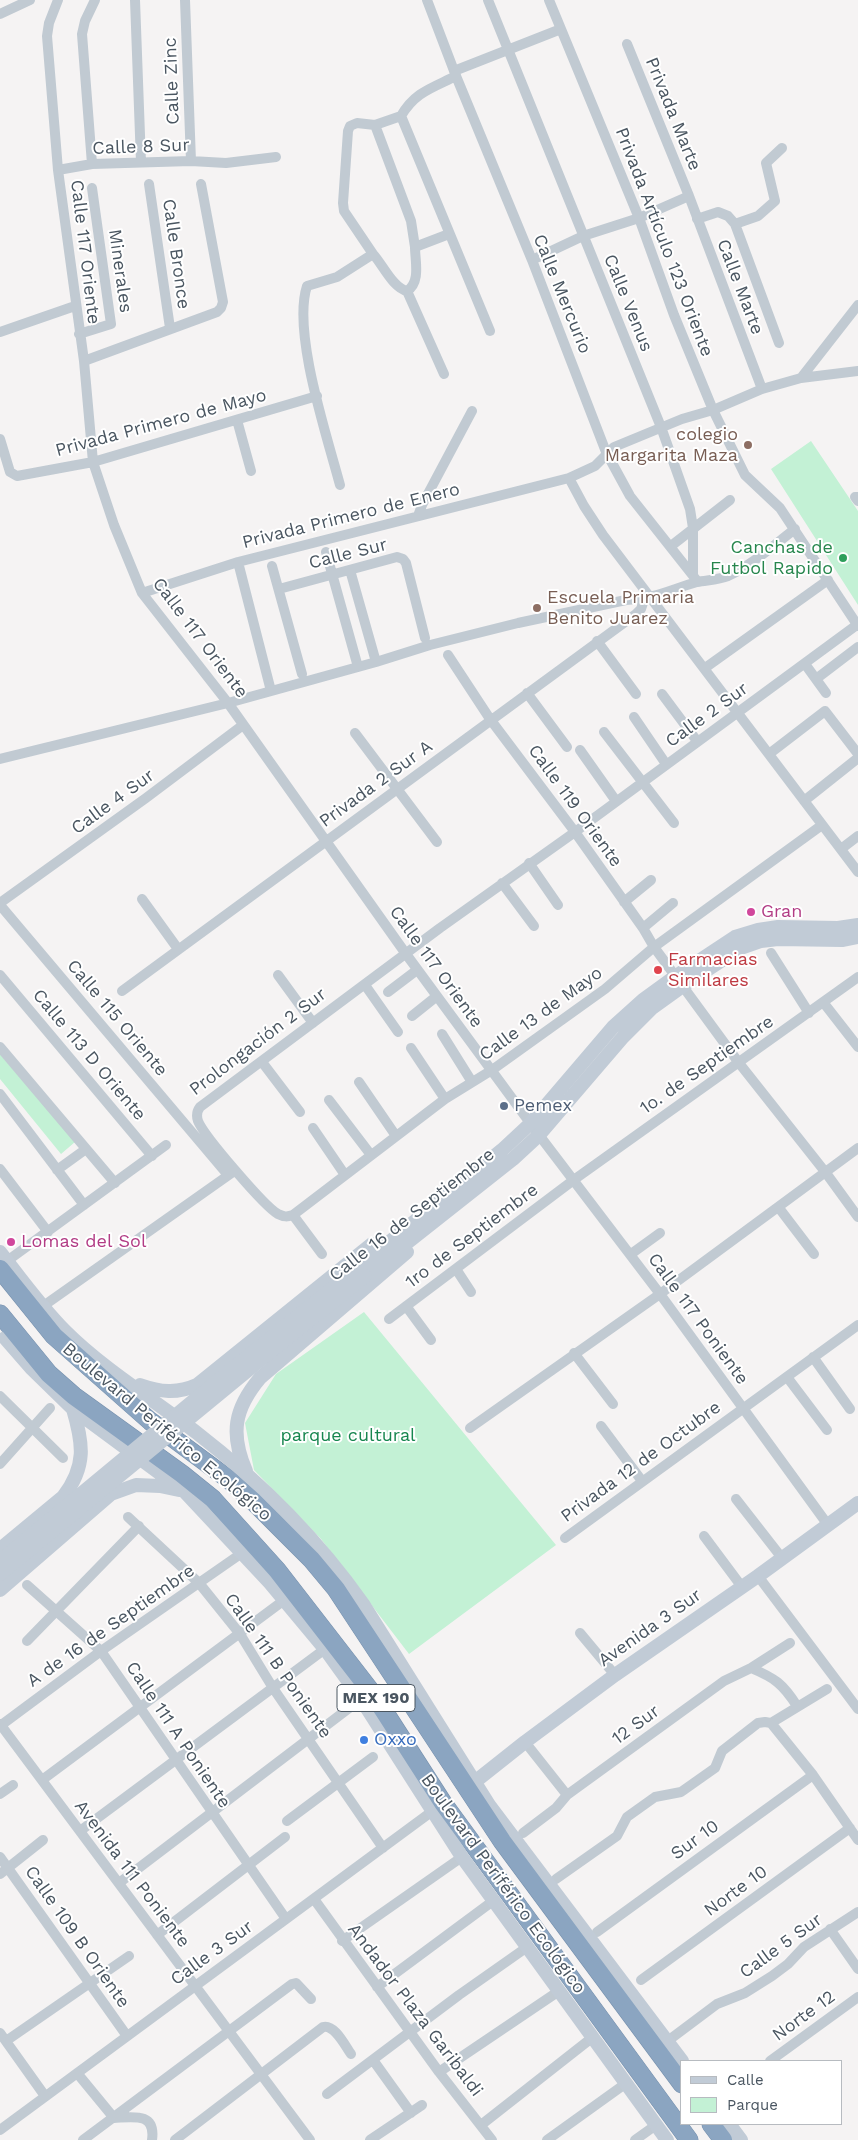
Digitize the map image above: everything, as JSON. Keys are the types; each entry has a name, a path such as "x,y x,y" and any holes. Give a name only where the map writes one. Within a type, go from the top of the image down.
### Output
{"highway":[{"name":"Boulevard Periférico Ecológico","path":"2,1261 38,1310 54,1336 150,1422 227,1478 254,1502 311,1560 342,1597 470,1785 502,1841 680,2081"},
{"name":"Boulevard Periférico Ecológico","path":"0,1314 5,1336 74,1396 182,1474 213,1499 277,1570 373,1694 437,1807 689,2140"},
{"path":"713,2125 724,2140"}],"main road":[{"name":"Calle 16 de Septiembre","path":"430,1216 513,1159 539,1135 623,1037 652,1008 680,981 735,937 758,930 778,927 838,928 858,925"},
{"name":"Calle 16 de Septiembre","path":"0,1574 262,1358 430,1216 531,1123 613,1027 643,1000 740,948 761,941 778,939 842,940 858,937"},
{"path":"38,1310 96,1359 124,1378 162,1392 179,1391 196,1385 384,1234 430,1216"},
{"path":"247,1474 239,1456 236,1424 239,1410 246,1394 260,1378 406,1254 430,1216"},
{"name":"Calle 16 de Septiembre","path":"0,1561 242,1360 362,1272"},
{"path":"5,1336 31,1368 73,1408 184,1491 242,1553 325,1650 437,1807 462,1857 667,2140"},
{"name":"Boulevard Periférico Ecológico","path":"124,1378 197,1433 247,1474 315,1545 346,1581 364,1604 470,1785 681,2060"},
{"path":"0,1549 63,1497 70,1488 80,1464 81,1454 79,1430 73,1408"},
{"path":"0,1590 111,1494 136,1485 160,1486 184,1491"},
{"name":"Avenida 3 Sur","path":"470,1785 616,1675 758,1576 858,1503"},
{"path":"730,2125 741,2140"}],"street":[{"path":"0,14 30,0"},
{"name":"Calle 117 Oriente","path":"58,0 49,23 47,36 58,170 84,361 94,462 114,525 142,593 228,703 417,970 539,1135"},
{"path":"92,164 82,34 85,21 95,0"},
{"path":"134,0 141,162"},
{"name":"Calle Zinc","path":"185,0 191,161"},
{"name":"Calle Mercurio","path":"427,0 532,260 606,452 630,496 696,578"},
{"name":"Calle Venus","path":"488,0 661,427 690,509 696,578"},
{"name":"Privada Artículo 123 Oriente","path":"549,0 639,218 674,315 713,410 739,466 753,483 773,499 858,625"},
{"path":"444,374 407,291 395,285 344,211 348,131 350,126 357,123 374,125 401,116 409,102 455,73 561,29"},
{"name":"Privada Marte","path":"627,44 689,196"},
{"path":"401,116 490,330"},
{"path":"374,125 410,222 414,247 415,282 412,288 407,291"},
{"path":"735,224 758,216 775,201 766,163 782,148"},
{"name":"Calle 8 Sur","path":"58,170 92,164 191,161 226,163 276,157"},
{"name":"Calle Bronce","path":"149,184 170,328"},
{"path":"84,361 217,312 222,308 223,302 201,184"},
{"name":"Minerales","path":"79,334 111,324 92,188"},
{"path":"532,260 583,236 639,218 689,196"},
{"name":"Calle Marte","path":"689,196 762,389"},
{"path":"697,219 718,212 728,216 735,224 779,343"},
{"path":"414,247 449,234"},
{"path":"340,485 316,396 303,335 307,286 337,277 373,254"},
{"path":"801,378 858,305"},
{"path":"0,332 75,306"},
{"name":"Privada Primero de Enero","path":"142,593 238,562 569,478 595,466 606,452 614,447 661,427 713,410 762,389 801,378 858,371"},
{"name":"Privada Primero de Mayo","path":"0,439 12,475 17,476 94,462 316,396"},
{"path":"418,516 472,411"},
{"path":"237,420 251,471"},
{"path":"569,478 584,506 648,599 705,668 858,872"},
{"path":"670,546 730,500"},
{"path":"0,759 228,703 430,645 518,623 626,600 648,599 696,578 728,576 795,530"},
{"path":"326,552 358,667"},
{"name":"Calle Sur","path":"279,589 397,557 403,559 406,563 425,638"},
{"path":"238,562 271,691"},
{"path":"272,566 302,674"},
{"path":"350,570 376,662"},
{"path":"705,668 828,580"},
{"name":"Privada 2 Sur A","path":"122,991 490,719 636,614 648,599"},
{"name":"Calle 2 Sur","path":"575,832 616,800 858,625"},
{"path":"597,641 636,694"},
{"path":"816,679 858,647"},
{"name":"Calle 119 Oriente","path":"448,655 490,719 575,832 643,928 654,947 739,1062 858,1217"},
{"path":"805,664 826,693"},
{"path":"527,693 567,747"},
{"path":"662,694 698,741"},
{"path":"769,754 825,711 858,756 804,801"},
{"path":"634,717 666,764"},
{"name":"Calle 4 Sur","path":"0,904 243,725"},
{"path":"604,732 674,823"},
{"path":"355,733 437,842"},
{"path":"580,750 616,800"},
{"name":"Calle 13 de Mayo","path":"293,1215 446,1099 492,1070 605,989 654,947 822,825"},
{"name":"Prolongación 2 Sur","path":"232,1172 198,1120 200,1107 529,863 575,832"},
{"path":"841,849 858,836"},
{"path":"529,863 558,905"},
{"path":"624,902 651,880"},
{"path":"502,883 534,926"},
{"path":"142,899 178,949"},
{"path":"643,928 673,903"},
{"name":"Calle 115 Oriente","path":"0,904 232,1172 275,1212 286,1217 293,1215"},
{"path":"770,953 809,1012"},
{"path":"388,992 417,970"},
{"name":"Calle 113 D Oriente","path":"0,975 152,1156"},
{"path":"278,975 313,1023"},
{"name":"1o. de Septiembre","path":"575,1180 858,977"},
{"path":"365,985 398,1032"},
{"path":"412,1016 437,996"},
{"path":"823,1002 858,1047"},
{"path":"442,1034 472,1082"},
{"path":"0,1047 115,1183"},
{"path":"411,1048 446,1099"},
{"path":"262,1062 300,1112"},
{"path":"359,1082 396,1136"},
{"path":"0,1094 84,1205"},
{"path":"329,1100 371,1155"},
{"path":"313,1128 345,1175"},
{"name":"Calle 117 Poniente","path":"539,1135 660,1294 828,1525"},
{"path":"2,1261 48,1232 166,1146"},
{"path":"470,1428 660,1294 858,1148"},
{"path":"57,1170 86,1149"},
{"path":"0,1169 48,1232"},
{"path":"38,1310 232,1172"},
{"name":"1ro de Septiembre","path":"389,1319 575,1180"},
{"path":"779,1208 814,1254"},
{"path":"293,1215 322,1254"},
{"path":"630,1254 660,1233"},
{"path":"456,1269 471,1292"},
{"path":"406,1306 431,1340"},
{"name":"Privada 12 de Octubre","path":"565,1538 858,1325"},
{"path":"574,1353 613,1404"},
{"path":"813,1357 850,1409"},
{"path":"786,1377 827,1430"},
{"path":"0,1396 63,1458"},
{"path":"0,1464 50,1408"},
{"path":"601,1426 642,1481"},
{"path":"736,1499 782,1558"},
{"name":"Calle 111 B Poniente","path":"128,1517 199,1584 240,1634 273,1688 310,1739 383,1848"},
{"path":"27,1641 139,1526"},
{"path":"704,1536 742,1587"},
{"name":"A de 16 de Septiembre","path":"1,1725 102,1650 242,1553"},
{"path":"758,1576 858,1709"},
{"name":"Calle 111 A Poniente","path":"27,1585 102,1650 175,1760 286,1919"},
{"path":"42,1780 284,1601"},
{"path":"580,1633 616,1675"},
{"name":"12 Sur","path":"523,1833 556,1808 567,1795 724,1681 751,1668 790,1643"},
{"path":"80,1831 325,1650"},
{"path":"751,1668 778,1681 786,1688 797,1706"},
{"path":"771,1723 827,1689"},
{"path":"119,1883 361,1699"},
{"path":"556,1879 617,1836 627,1817 648,1802 662,1795 681,1792 715,1768 722,1751 758,1723 765,1722 771,1723 813,1775 858,1840"},
{"name":"Avenida 111 Poniente","path":"1,1725 310,2140"},
{"path":"525,1742 567,1795"},
{"path":"287,1821 373,1757"},
{"name":"Sur 10","path":"597,1932 813,1775"},
{"path":"0,1794 12,1785"},
{"name":"Calle 3 Sur","path":"0,2130 437,1807"},
{"name":"Norte 10","path":"641,1980 850,1828"},
{"path":"157,1935 285,1837"},
{"path":"4,1871 43,1840"},
{"name":"Calle 109 B Oriente","path":"0,1857 4,1871 89,1982 127,2036"},
{"path":"342,1941 462,1857"},
{"name":"Andador Plaza Garibaldi","path":"314,1899 342,1941 492,2140"},
{"path":"377,1987 493,1901"},
{"name":"Calle 5 Sur","path":"674,2037 717,2004 745,1993 772,1976 788,1964 804,1947 858,1912"},
{"path":"830,1929 858,1969"},
{"path":"327,2094 523,1950"},
{"path":"46,2096 3,2037 129,1956"},
{"path":"83,2140 292,1984 296,1983 311,1999"},
{"path":"439,2072 559,1991"},
{"name":"Norte 12","path":"771,2060 858,1997"},
{"path":"175,2140 324,2027 333,2028 352,2054"},
{"path":"481,2125 592,2037"},
{"path":"374,2060 411,2113"},
{"path":"77,2073 114,2118"},
{"path":"548,2140 625,2084"},
{"path":"370,2140 422,2105"},
{"path":"114,2118 143,2118 152,2125 152,2140"},
{"path":"635,2140 656,2125"}],"green space":[{"name":"Canchas de Futbol Rapido","path":"811,441 858,511 858,605 771,469"},
{"path":"0,1054 75,1142 61,1154 0,1079"},
{"name":"parque cultural","path":"364,1312 556,1545 409,1654 321,1539 254,1470 245,1423 276,1374"}],"place":[{"name":"colegio Margarita Maza","path":"748,445"},
{"name":"Canchas de Futbol Rapido","path":"843,558"},
{"name":"Escuela Primaria Benito Juarez","path":"537,608"},
{"name":"Gran","path":"751,912"},
{"name":"Farmacias Similares","path":"658,970"},
{"name":"Pemex","path":"504,1106"},
{"name":"Lomas del Sol","path":"11,1242"},
{"name":"Oxxo","path":"364,1740"}]}
